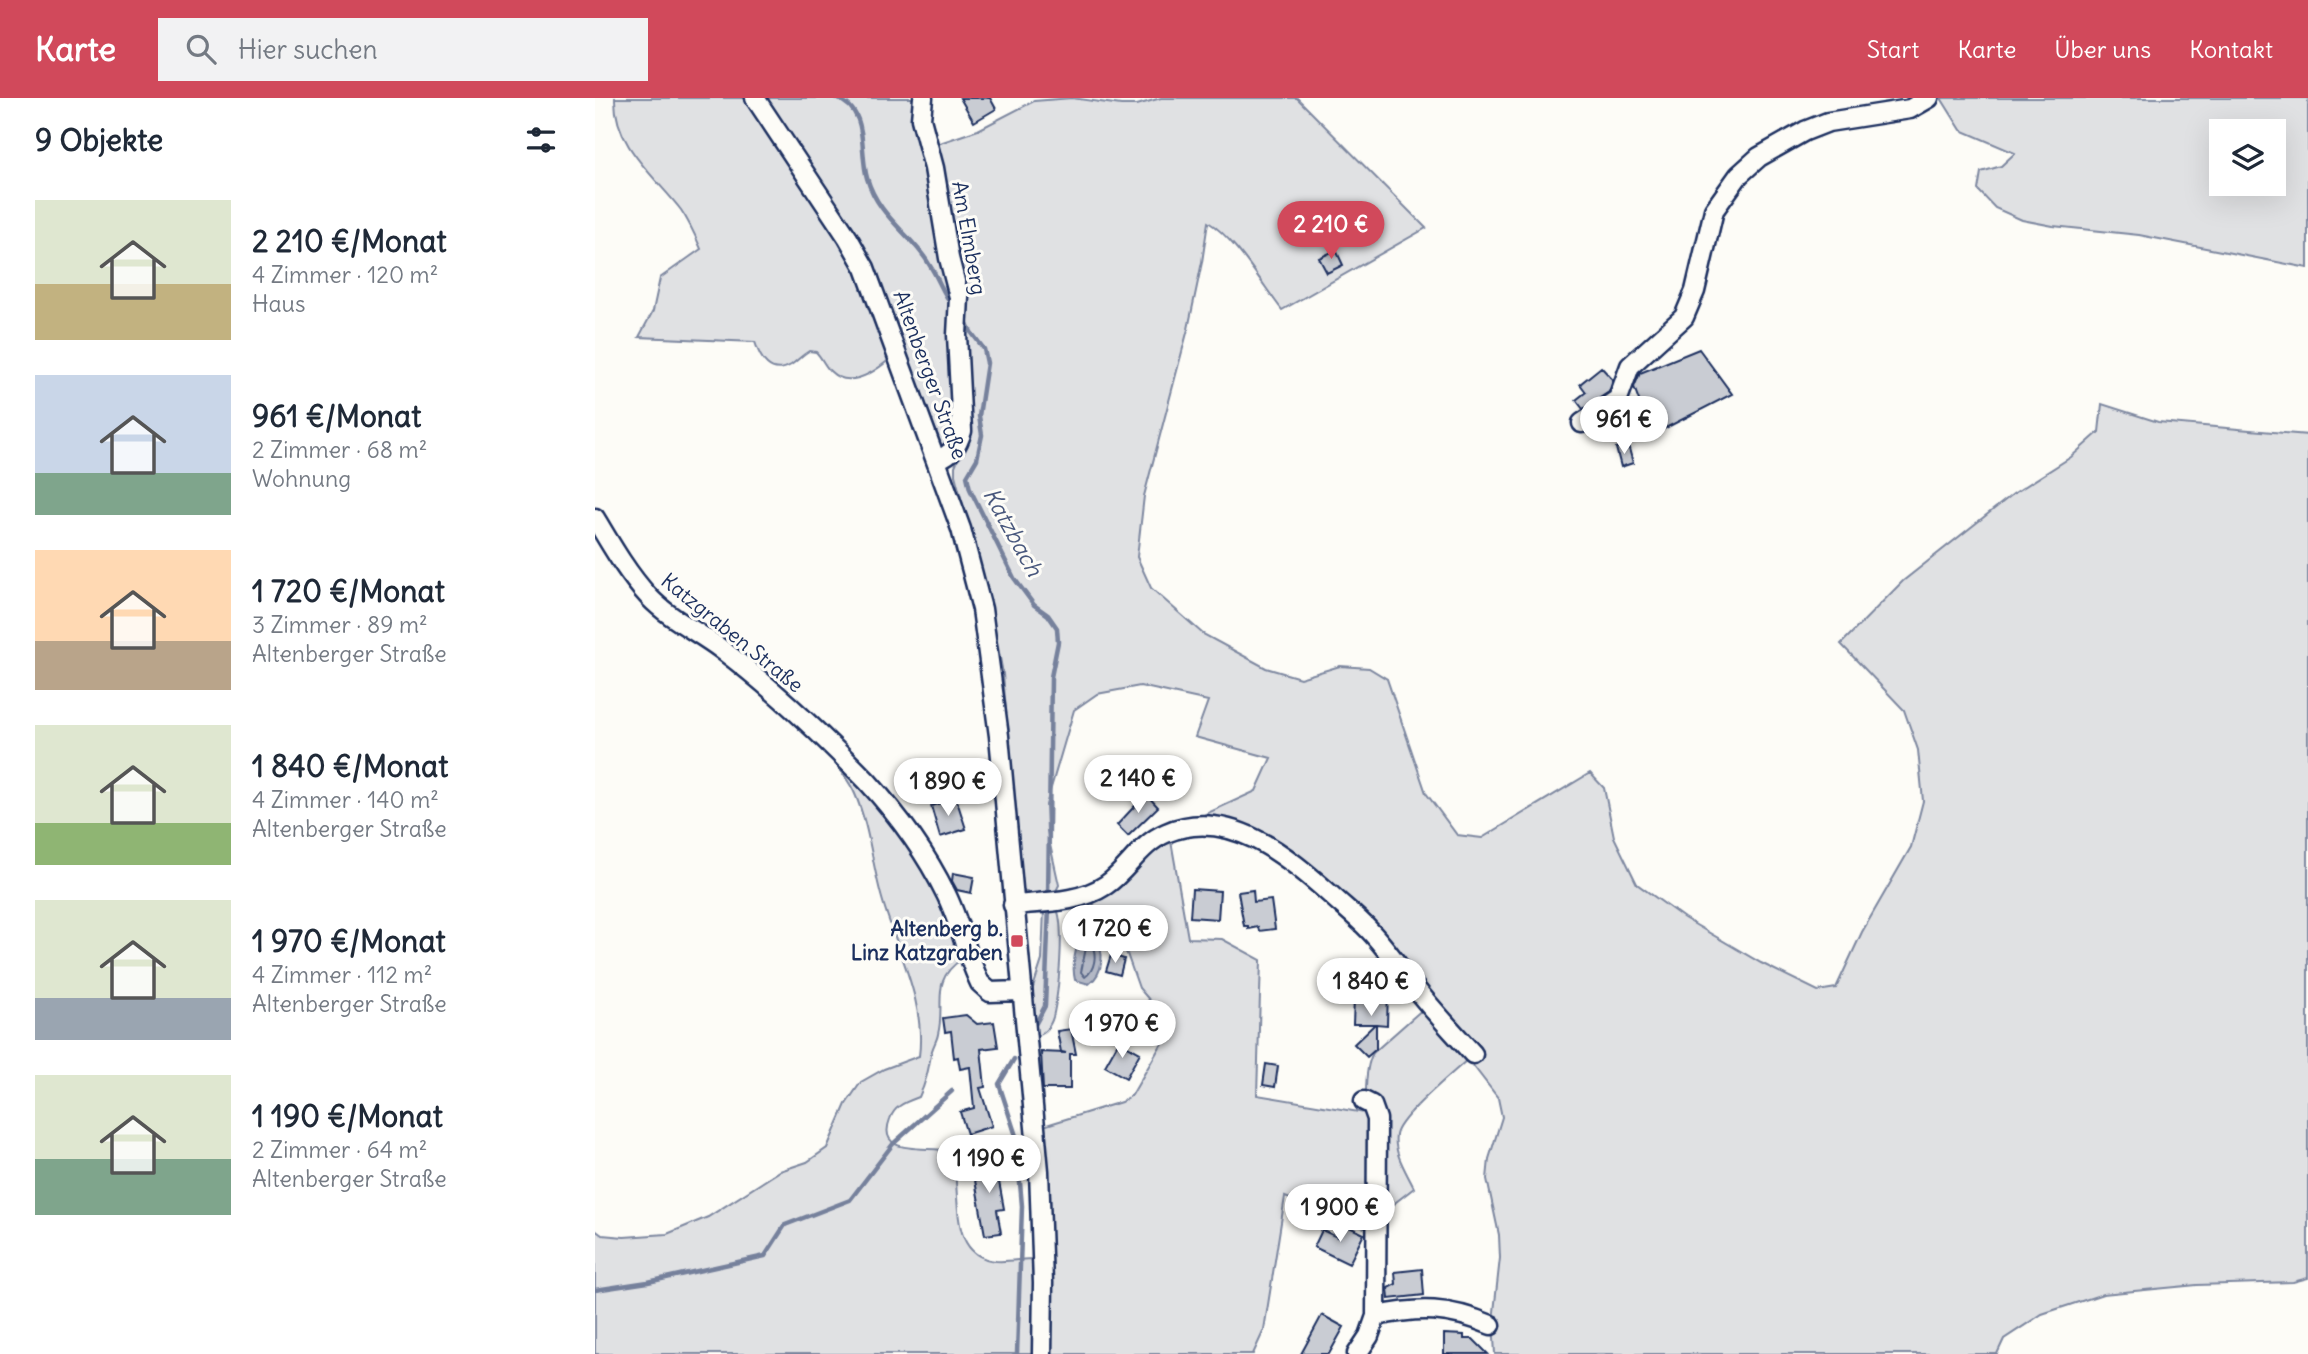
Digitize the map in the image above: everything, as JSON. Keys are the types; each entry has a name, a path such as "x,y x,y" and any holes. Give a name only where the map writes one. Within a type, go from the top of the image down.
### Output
{"street":[{"name":"Altenberger Straße","path":"755,98 865,268 961,529 982,609 999,736 1042,1212 1042,1354"},
{"name":"Am Elmberg","path":"923,98 922,119 934,168 958,312 962,431 957,446 950,454 937,460"},
{"path":"1583,423 1618,399 1630,366 1684,317 1692,301 1714,210 1739,175 1783,141 1828,122 1910,109 1929,98"},
{"name":"Katzgraben Straße","path":"595,518 623,563 650,597 666,612 721,649 759,680 867,782 895,814 932,868 947,895 980,983 990,992 1021,991"},
{"path":"1013,905 1085,896 1106,885 1147,844 1184,827 1212,827 1250,836 1273,847 1302,869 1370,931 1421,996 1472,1054"},
{"path":"1357,1354 1369,1336 1376,1316 1377,1119 1372,1105 1364,1101"},
{"path":"1376,1316 1435,1308 1468,1315 1491,1325"}],"shaded area":[{"path":"615,98 746,98 836,234 860,277 891,358 862,377 845,379 830,371 816,352 809,351 791,365 777,369 767,364 755,342 639,337 653,311 660,278 701,249 681,210 628,145 616,115"},
{"path":"766,98 913,98 912,108 917,119 953,292 956,439 943,449 876,273"},
{"path":"1072,98 1137,105 1161,98 1297,98 1426,228 1282,310 1238,250 1208,222 1188,329 1144,496 1137,557 1151,588 1203,634 1266,668 1300,678 1340,666 1369,668 1387,679 1426,793 1457,835 1482,838 1590,773 1604,788 1614,837 1637,884 1684,918 1761,963 1818,991 1836,988 1862,932 1911,847 1923,801 1918,750 1904,710 1841,644 1903,581 2013,494 2071,457 2099,432 2102,404 2158,422 2308,435 2308,1278 2293,1282 2197,1285 2103,1294 2042,1314 2004,1339 1997,1354 1495,1354 1493,1321 1500,1258 1499,1235 1487,1179 1489,1159 1502,1117 1498,1098 1468,1059 1416,1107 1399,1127 1396,1135 1401,1163 1414,1188 1396,1202 1381,1221 1367,1110 1368,1068 1373,1053 1425,1007 1477,1051 1289,853 1188,822 1256,791 1271,758 1195,737 1208,701 1140,686 1097,694 1074,710 1046,805 1047,831 1059,885 1056,891 1042,894 1020,889 1003,674 991,609 955,475 955,466 966,441 967,420 931,146 978,130 1034,101"},
{"path":"1941,98 2308,98 2308,268 2139,235 2022,220 1995,208 1978,190 1981,172 2001,166 2015,153 1961,130"},
{"path":"828,754 898,825 939,892 962,959 952,967 942,984 938,1034 921,1092 919,1097 901,1105 892,1114 887,1131 890,1140 906,1147 949,1151 954,1165 962,1232 968,1246 979,1256 996,1261 1034,1259 1034,1354 595,1354 595,1230 602,1235 624,1237 667,1234 708,1217 780,1171 807,1162 827,1148 846,1104 861,1082 884,1069 919,1056 920,1036 915,997 883,902 864,820 852,789"},
{"path":"1170,835 1188,938 1222,939 1261,960 1257,1095 1371,1114 1372,1231 1285,1197 1264,1330 1253,1354 1049,1354 1049,1212 1040,1127 1121,1102 1132,1095 1162,1043 1157,1009 1139,988 1127,954 1093,904"},
{"path":"1056,907 1061,944 1055,1007 1050,1024 1035,1038 1032,991 1042,960 1044,909"}],"water":[{"path":"1084,936 1095,937 1101,955 1098,974 1089,984 1075,980 1074,975 1076,950"}],"building":[{"path":"960,98 990,98 996,109 974,122"},
{"path":"1336,250 1343,265 1327,273 1319,258"},
{"path":"1699,349 1732,394 1652,435 1634,387 1640,373"},
{"path":"1601,367 1613,380 1609,392 1583,409 1576,400 1586,392 1580,384"},
{"path":"1628,445 1633,463 1621,467 1616,448"},
{"path":"1146,794 1158,807 1128,836 1117,825"},
{"path":"956,798 966,829 940,837 931,806"},
{"path":"953,873 974,877 971,893 957,890 952,881"},
{"path":"1192,889 1220,891 1218,919 1190,917"},
{"path":"1253,890 1254,902 1271,900 1275,929 1259,931 1258,927 1248,929 1248,926 1244,926 1238,892"},
{"path":"1111,955 1124,959 1120,975 1106,971"},
{"path":"1370,990 1388,990 1387,1025 1376,1024 1376,1049 1367,1057 1354,1044 1375,1024 1353,1024 1354,998 1370,998"},
{"path":"966,1015 977,1024 994,1022 998,1047 981,1049 985,1087 980,1088 992,1126 967,1134 960,1112 974,1108 970,1067 960,1069 958,1057 954,1058 951,1031 945,1032 943,1018"},
{"path":"1071,1029 1076,1054 1070,1054 1070,1089 1043,1089 1041,1052 1066,1053 1061,1052 1057,1031"},
{"path":"1119,1041 1140,1053 1126,1078 1105,1066"},
{"path":"1266,1064 1278,1066 1275,1087 1263,1085"},
{"path":"995,1160 1004,1209 997,1210 1001,1233 985,1235 972,1164"},
{"path":"1345,1225 1364,1234 1349,1264 1314,1247 1322,1230 1339,1238"},
{"path":"1422,1269 1424,1295 1389,1299 1388,1288 1396,1284 1395,1272"},
{"path":"1322,1315 1344,1327 1329,1354 1301,1354"},
{"path":"1444,1334 1464,1335 1464,1339 1473,1339 1488,1354 1444,1354"}],"waterway":[{"name":"Katzbach","path":"836,98 847,104 859,121 867,178 872,192 888,216 924,257 953,306"},
{"name":"Katzbach","path":"964,317 984,349 987,363 979,416 982,435 977,459 967,476 970,489 1014,578 1034,605 1048,615 1057,628 1058,642 1051,677 1048,899"},
{"name":"Katzbach","path":"1036,1023 1045,1006 1049,907"},
{"name":"Katzbach","path":"1014,1059 999,1084 1016,1136 1022,1206 1017,1354"},
{"path":"595,1290 648,1282 765,1256 785,1225 850,1200 893,1144 952,1091"}],"place":[{"name":"Altenberg b. Linz Katzgraben","path":"1017,941"}]}
